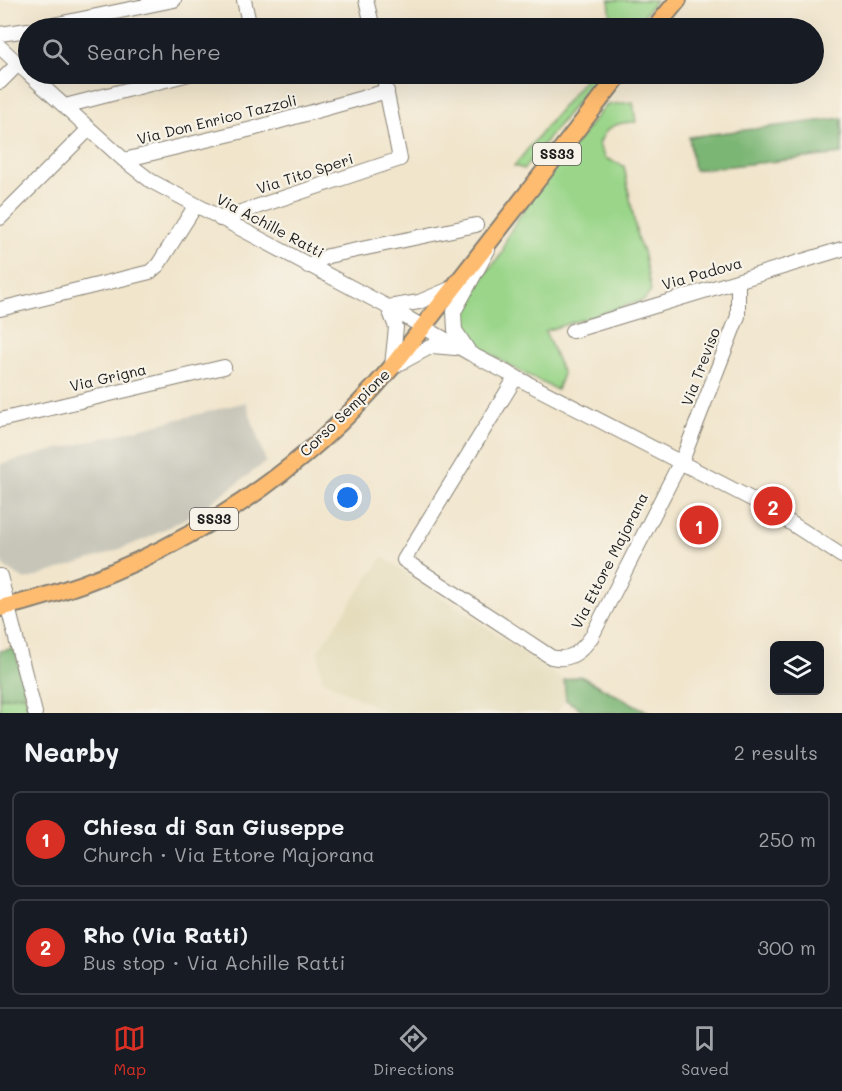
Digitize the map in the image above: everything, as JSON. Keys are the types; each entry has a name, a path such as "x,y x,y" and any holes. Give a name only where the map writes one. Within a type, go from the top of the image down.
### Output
{"main road":[{"path":"663,18 678,0"},
{"name":"Corso Sempione","path":"5,607 93,580 158,550 238,504 328,433 392,369 452,288 612,84"}],"street":[{"path":"87,18 174,0"},
{"path":"244,0 248,18"},
{"path":"366,0 370,18"},
{"path":"0,25 0,32 18,31"},
{"name":"Via Achille Ratti","path":"0,47 18,64"},
{"path":"0,82 18,73"},
{"name":"Via Achille Ratti","path":"41,84 124,160 151,181 388,307 471,354 783,517 842,556"},
{"path":"65,106 150,84"},
{"path":"385,84 387,92"},
{"name":"Via Tito Speri","path":"220,219 400,159 387,92"},
{"name":"Via Don Enrico Tazzoli","path":"124,160 174,150 387,92"},
{"path":"0,218 89,129"},
{"path":"0,309 150,272 158,265 196,205"},
{"path":"308,266 328,256 476,225"},
{"path":"471,354 455,330 454,312 478,272 495,235"},
{"name":"Via Padova","path":"572,332 842,249"},
{"name":"Via Treviso","path":"680,462 738,316 738,281"},
{"path":"392,369 396,327 388,307 419,302 452,288"},
{"path":"392,369 432,346 443,345 471,354"},
{"name":"Via Grigna","path":"0,420 224,367"},
{"name":"Via Ettore Majorana","path":"516,377 404,560 551,657 567,657 579,652 592,636 680,462"},
{"path":"0,576 5,607 35,713"}],"shaded area":[{"path":"246,402 266,462 202,509 148,538 101,556 25,580 5,568 0,557 0,464"},
{"path":"383,557 564,680 566,700 557,713 386,713 322,679 318,650"}],"green space":[{"path":"609,0 656,0 642,18 611,18"},
{"path":"581,84 591,84 524,169 514,166"},
{"path":"633,102 636,122 623,123 608,129 599,145 605,158 624,166 638,241 643,251 651,291 644,300 545,331 563,374 557,390 514,368 483,347 471,336 464,323 464,310 475,287 503,252 506,239 516,222 564,156 606,105"},
{"path":"842,118 842,154 694,170 689,137"},
{"path":"15,648 25,694 0,698 0,651"},
{"path":"580,676 650,713 587,713 566,700 564,680"},
{"path":"25,694 30,713 0,713 0,698"}],"place":[{"name":"Rho (Via Ratti)","path":"773,506"},
{"name":"Chiesa di San Giuseppe","path":"699,525"}]}
